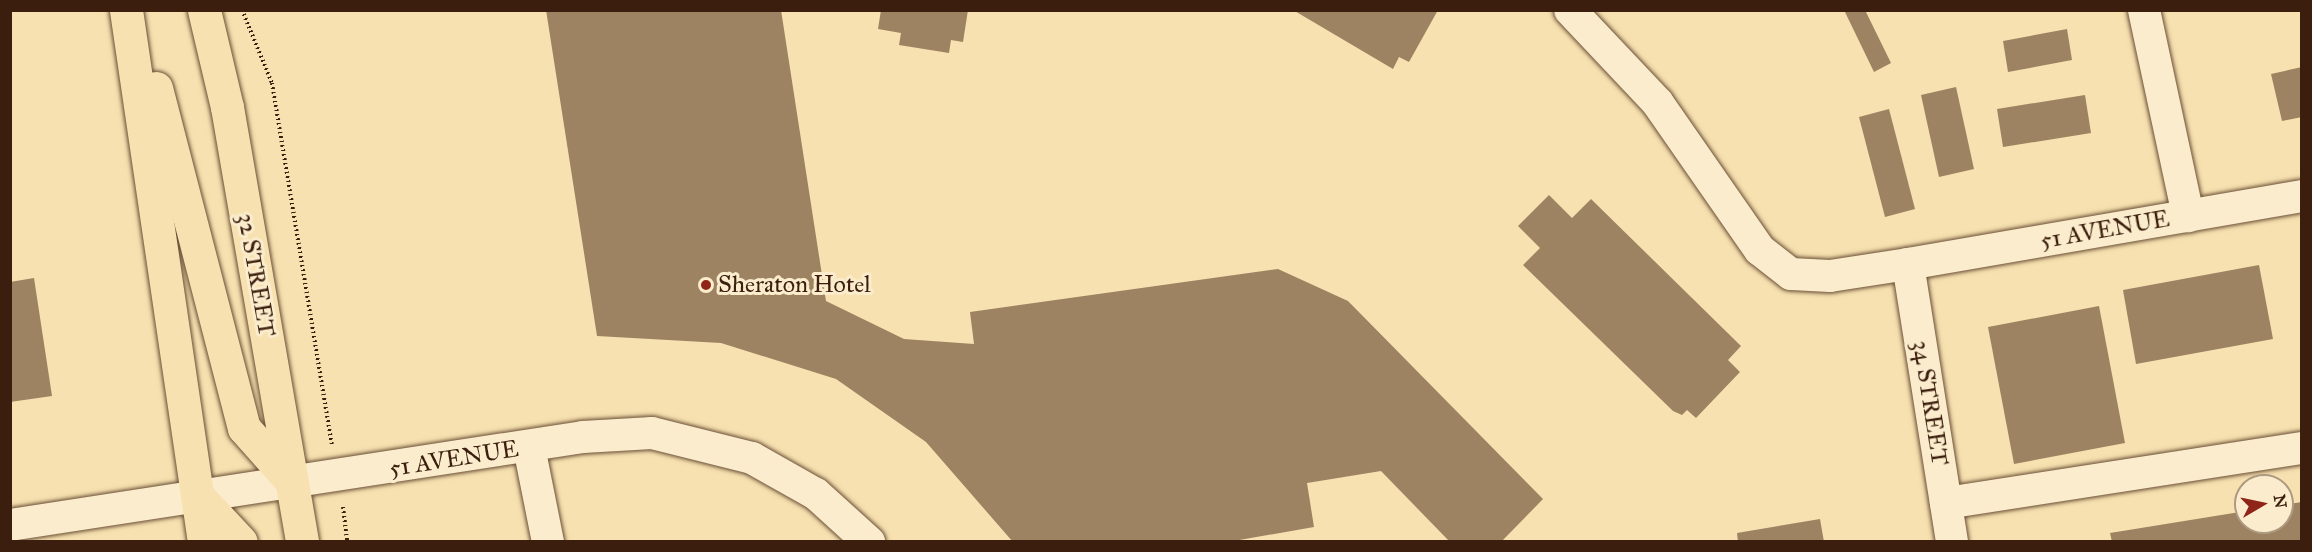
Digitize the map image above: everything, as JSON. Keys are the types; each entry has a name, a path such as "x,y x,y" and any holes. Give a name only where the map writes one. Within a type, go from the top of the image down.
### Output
{"main road":[{"path":"126,10 204,542"},
{"path":"136,10 244,428 292,482"},
{"name":"32 STREET","path":"204,10 227,107 302,542"},
{"path":"197,495 241,542"}],"street":[{"name":"51 AVENUE","path":"1570,10 1657,102 1760,250 1791,274 1830,276 2301,196"},
{"path":"2144,10 2188,216"},
{"name":"34 STREET","path":"1908,264 1952,542"},
{"name":"51 AVENUE","path":"10,525 197,495 622,433 723,446 787,475 869,542"},
{"path":"529,447 548,542"},
{"path":"1946,503 2301,448"}],"path":[{"path":"242,10 272,83 327,416"},
{"path":"347,531 347,542"}],"building":[{"name":"Sheraton Hotel","path":"546,10 781,10 826,301 904,339 974,344 970,312 1278,269 1348,301 1543,499 1501,542 1450,542 1381,471 1307,483 1314,527 1228,542 1013,542 926,442 836,379 721,343 597,336"},
{"path":"881,10 968,10 963,42 951,40 949,53 899,45 901,33 878,29"},
{"path":"1293,10 1438,10 1409,62 1399,57 1393,69"},
{"path":"1844,10 1865,10 1891,63 1874,72"},
{"path":"2067,29 2072,60 2008,72 2003,41"},
{"path":"2302,67 2302,117 2282,121 2271,74"},
{"path":"1956,87 1974,169 1939,177 1921,95"},
{"path":"2085,95 2091,133 2003,147 1997,109"},
{"path":"1889,109 1915,209 1885,217 1859,117"},
{"path":"1549,195 1572,218 1591,199 1741,346 1728,360 1740,372 1696,418 1687,410 1682,415 1673,411 1523,265 1540,248 1518,226"},
{"path":"2259,265 2273,339 2136,364 2123,290"},
{"path":"34,278 52,396 10,402 10,282"},
{"path":"2099,306 2125,443 2014,464 1988,327"},
{"path":"2302,502 2302,542 2112,542 2110,533 2234,513 2234,534 2294,534 2294,503"},
{"path":"1820,519 1824,542 1738,542 1737,533"}],"place":[{"name":"Sheraton Hotel","path":"706,285"}]}
